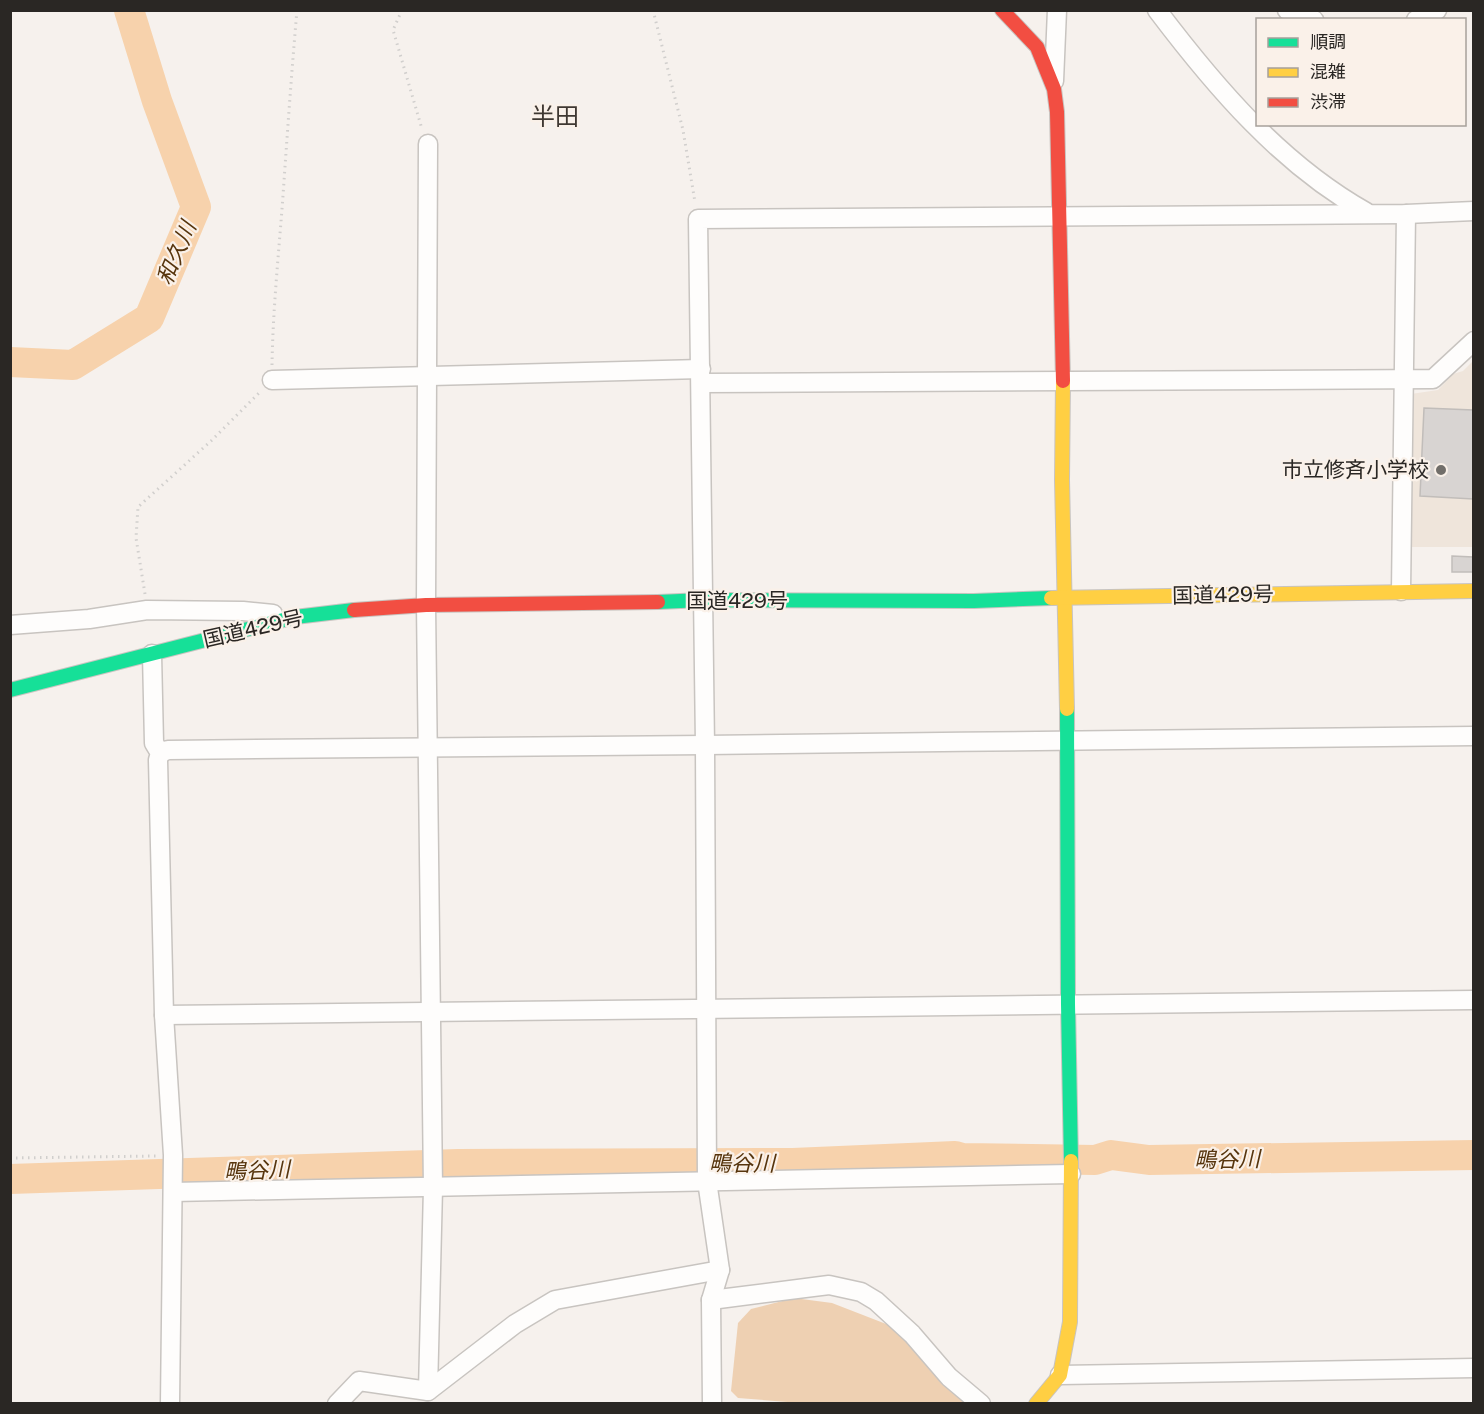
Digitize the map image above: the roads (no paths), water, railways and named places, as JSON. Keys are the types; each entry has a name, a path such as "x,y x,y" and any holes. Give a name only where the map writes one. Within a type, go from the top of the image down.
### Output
{"main road":[{"path":"1002,10 1037,47 1054,89 1057,112 1068,739 1070,1322 1060,1376 1036,1404"},
{"name":"国道429号","path":"10,690 295,617 368,608 704,600 974,601 1065,597 1473,591"}],"street":[{"path":"1054,89 1057,10"},
{"path":"1157,10 1261,133 1313,179 1368,213"},
{"path":"1287,10 1309,18"},
{"path":"1420,18 1437,10"},
{"path":"428,144 426,605 433,1188 428,1391"},
{"path":"712,1404 711,1300 720,1270 707,1181 704,600 698,219 1473,212"},
{"path":"1401,591 1406,214"},
{"path":"272,380 701,376 1404,381 1433,379 1473,341"},
{"path":"10,625 90,619 147,610 243,611 295,617"},
{"path":"152,654 154,743 159,753 164,1015 173,1155 170,1404"},
{"path":"159,753 168,750 428,746 1473,736"},
{"path":"164,1015 1473,1000"},
{"path":"173,1192 1071,1174"},
{"path":"337,1404 358,1381 428,1391 515,1324 555,1300 720,1270"},
{"path":"711,1300 829,1285 861,1292 876,1301 912,1334 949,1377 981,1404"},
{"path":"1060,1376 1473,1368"}],"waterway":[{"name":"和久川","path":"10,362 73,365 149,318 196,207 157,101 129,10"},
{"name":"鴫谷川","path":"10,1179 458,1164 793,1163 955,1156 1095,1160 1111,1155 1149,1160 1474,1155"}],"place":[{"name":"市立修斉小学校","path":"1441,470"}],"district":[{"name":"半田","path":"555,117"}]}
